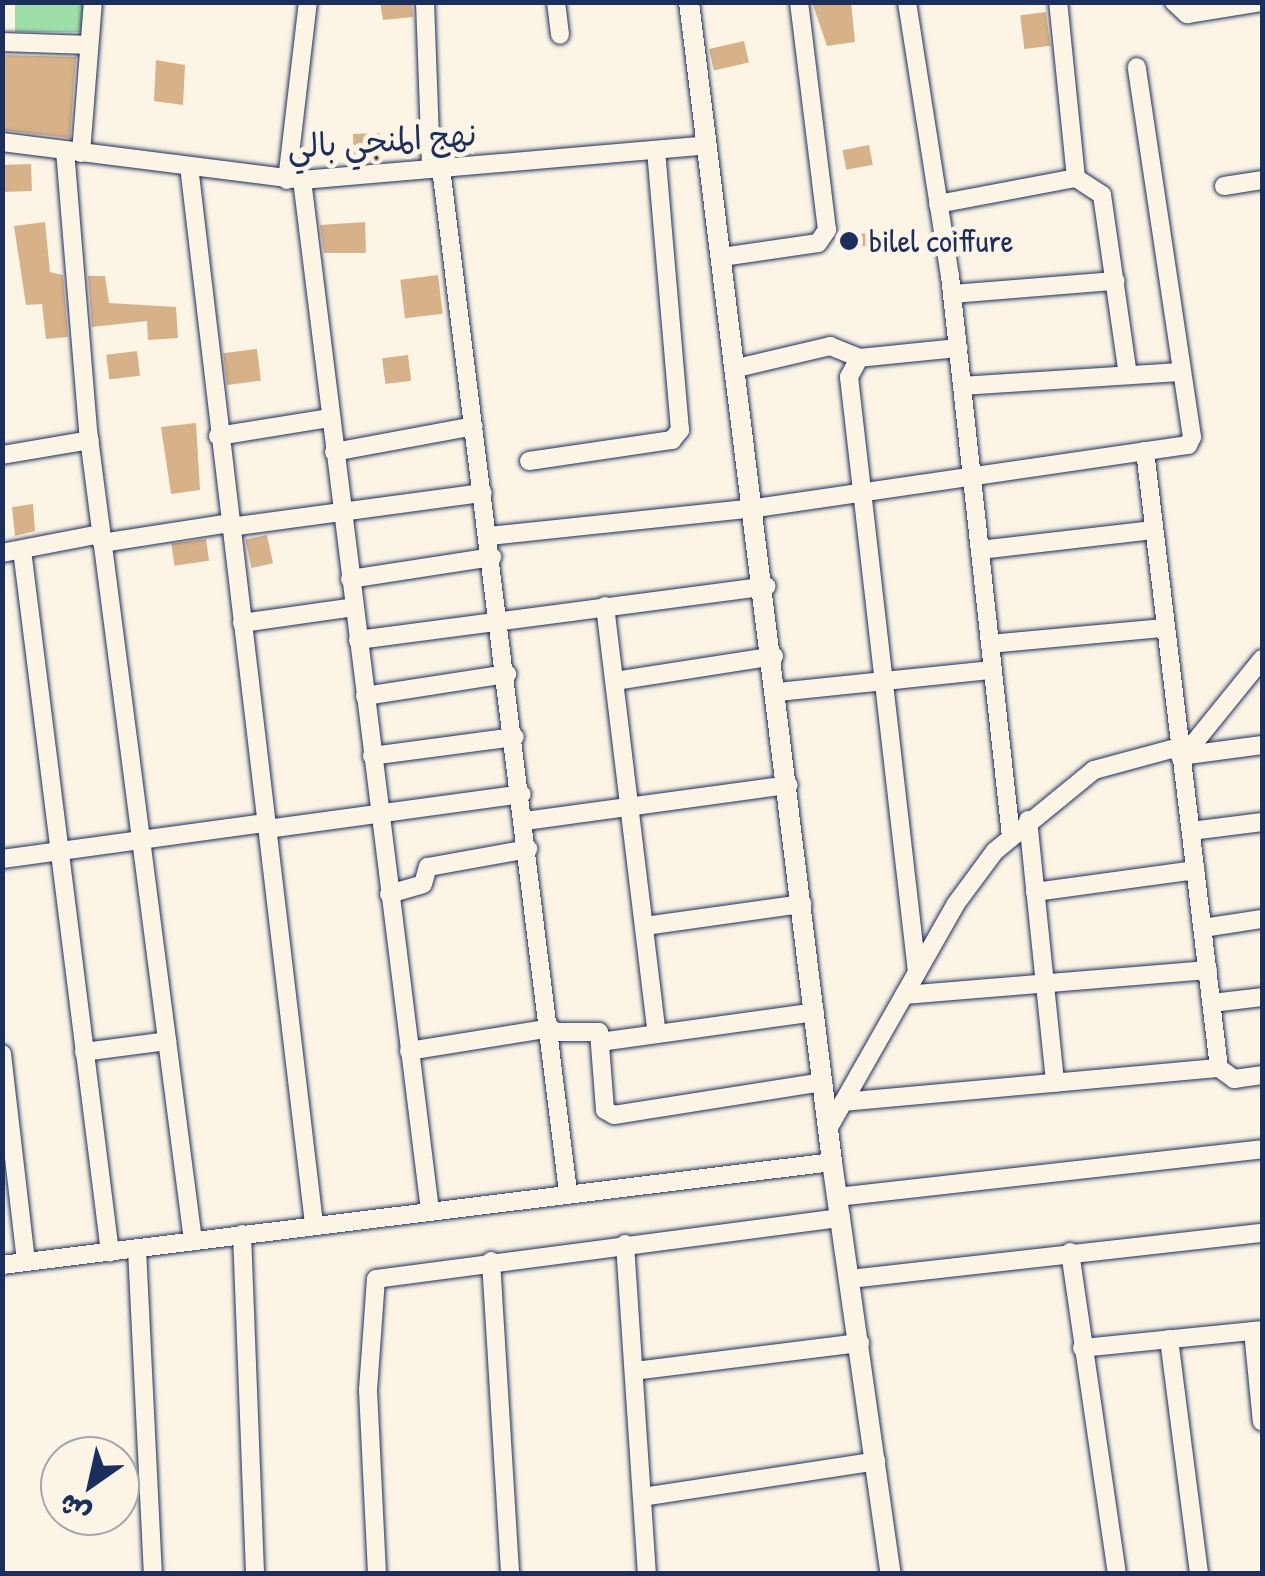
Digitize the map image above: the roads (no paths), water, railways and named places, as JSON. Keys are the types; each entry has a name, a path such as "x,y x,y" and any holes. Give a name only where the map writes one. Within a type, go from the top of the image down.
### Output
{"street":[{"path":"93,2 73,151 90,440 193,1242"},
{"path":"308,2 294,180 330,418 430,1210"},
{"path":"424,2 436,168 500,619 568,1192"},
{"path":"556,2 560,34"},
{"path":"689,2 766,586 832,1162 891,1574"},
{"path":"722,257 818,243 827,230 800,2"},
{"path":"907,2 952,294 1010,837"},
{"path":"1058,2 1076,178"},
{"path":"1174,2 1187,14 1262,2"},
{"path":"2,42 89,45"},
{"path":"489,536 756,508 1191,442 1137,67"},
{"name":"نهج المنجي بالي","path":"2,142 294,180 706,145"},
{"path":"530,461 672,440 680,430 656,151"},
{"path":"190,166 218,436 314,1224"},
{"path":"938,204 1076,178 1102,195 1128,375"},
{"path":"1224,186 1262,180"},
{"path":"952,294 1114,281"},
{"path":"738,368 830,346 859,358 958,348"},
{"path":"859,358 850,377 917,972"},
{"path":"962,386 1179,372"},
{"path":"218,436 330,418"},
{"path":"334,452 474,426"},
{"path":"2,454 90,440"},
{"path":"1145,450 1163,628 1220,1068"},
{"path":"2,553 342,514 483,493"},
{"path":"980,550 1153,530"},
{"path":"22,550 110,1253"},
{"path":"350,578 492,557"},
{"path":"358,640 766,586"},
{"path":"605,606 657,1034"},
{"path":"242,623 354,608"},
{"path":"990,644 1163,628"},
{"path":"615,681 774,656"},
{"path":"1179,753 1209,728 1262,659"},
{"path":"778,692 886,677 992,670"},
{"path":"365,696 507,674"},
{"path":"372,756 515,737"},
{"path":"828,1128 976,874 1028,820 1094,770 1179,753 1262,745"},
{"path":"525,821 630,802 789,786"},
{"path":"2,858 380,816 522,794"},
{"path":"1028,820 1054,1083"},
{"path":"1191,831 1262,822"},
{"path":"389,894 423,884 428,867 528,849"},
{"path":"1036,892 1196,870"},
{"path":"644,926 802,904"},
{"path":"1203,928 1262,918"},
{"path":"904,995 1208,970"},
{"path":"1212,1003 1262,997"},
{"path":"600,1042 815,1012"},
{"path":"409,1050 593,1027 600,1042 605,1110 614,1115 823,1082"},
{"path":"84,1052 167,1041"},
{"path":"2,1054 26,1262"},
{"path":"843,1102 1220,1068 1234,1079 1262,1075"},
{"path":"377,1574 368,1390 372,1286 385,1274 625,1244 839,1207 1262,1150"},
{"path":"2,1265 832,1162"},
{"path":"850,1279 1262,1233"},
{"path":"242,1234 255,1574"},
{"path":"625,1244 647,1574"},
{"path":"137,1249 153,1574"},
{"path":"1070,1252 1117,1574"},
{"path":"491,1261 510,1574"},
{"path":"1082,1348 1258,1330 1262,1422"},
{"path":"1170,1339 1199,1574"},
{"path":"634,1371 860,1344"},
{"path":"642,1497 876,1461"}],"place":[{"name":"bilel coiffure","path":"849,241"}]}
